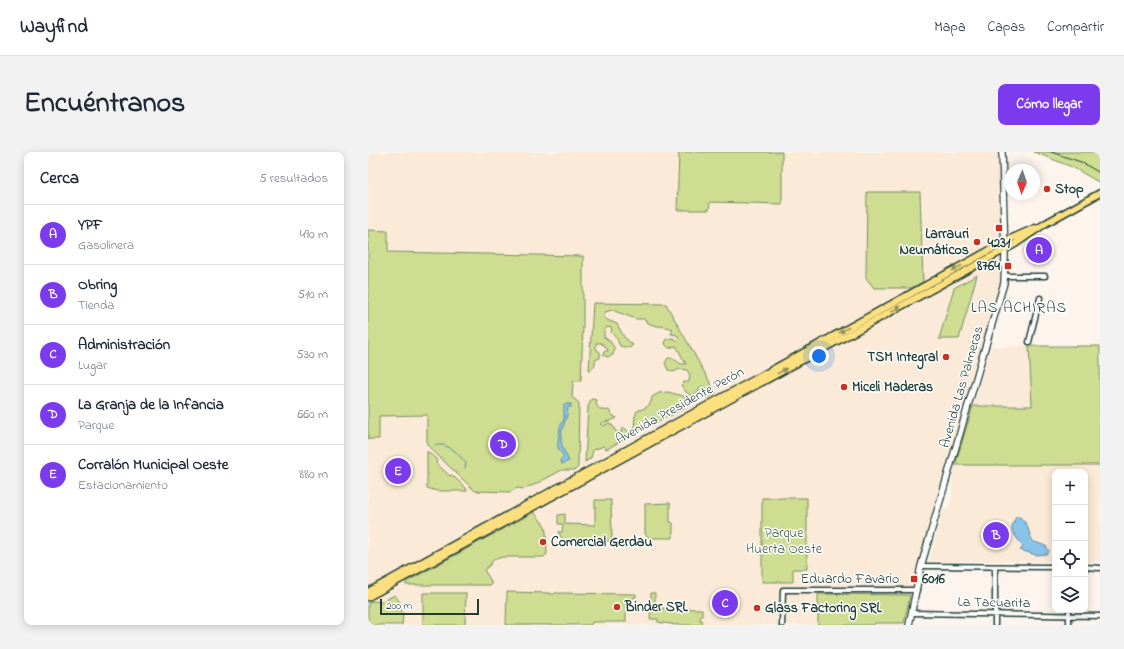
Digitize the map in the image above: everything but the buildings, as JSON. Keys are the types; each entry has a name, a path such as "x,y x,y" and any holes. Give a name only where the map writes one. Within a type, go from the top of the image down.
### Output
{"main road":[{"name":"Avenida Las Palmeras","path":"909,625 921,566 1000,298 1004,276 1002,152"},
{"path":"1046,223 1100,193"},
{"name":"Avenida Presidente Perón","path":"368,592 1004,242 1046,223"},
{"name":"Avenida Presidente Perón","path":"368,597 1004,250 1025,238 1046,223"}],"street":[{"path":"1004,276 1045,276"},
{"path":"1029,342 1040,298"},
{"path":"921,566 1052,567"},
{"path":"995,567 995,625"},
{"path":"1088,568 1100,568"},
{"name":"Eduardo Favario","path":"782,625 782,590 916,590"},
{"name":"La Tacuarita","path":"912,613 1100,616"},
{"path":"1069,615 1069,625"}],"shaded area":[{"path":"368,152 1002,152 1005,269 933,527 909,625 368,625"},
{"path":"991,346 1029,346 1032,407 974,406 988,354 991,353"},
{"path":"955,465 1100,465 1100,561 1088,561 1088,469 1052,469 1052,561 929,561 943,509 949,508 952,497 952,477"}],"green space":[{"path":"679,152 782,152 782,204 710,202 709,210 677,210"},
{"path":"1034,152 1100,152 1100,183 1072,167"},
{"path":"867,192 920,192 923,282 911,288 874,288 866,278"},
{"path":"368,230 388,231 388,252 583,256 581,381 573,381 572,397 579,403 578,467 575,470 562,470 532,486 524,489 517,488 511,492 475,491 429,447 429,445 427,445 427,415 379,416 379,439 368,439"},
{"path":"977,275 959,339 939,339 954,288"},
{"path":"593,303 666,304 716,393 706,398 704,392 707,390 704,387 700,387 698,393 692,396 686,392 681,385 684,382 689,382 690,375 687,370 680,369 673,372 668,370 665,363 668,358 672,358 681,364 686,364 676,346 669,348 665,344 666,339 673,338 677,341 679,339 677,335 671,334 673,329 653,325 644,319 636,319 612,310 605,312 604,317 607,320 617,324 624,337 633,345 629,348 620,346 617,339 611,332 612,328 607,327 604,331 604,337 610,341 615,349 613,355 607,357 603,355 604,351 608,351 607,348 601,343 596,343 596,349 600,352 600,358 595,360 595,366 589,371"},
{"path":"1029,346 1100,346 1100,465 955,465 973,406 1032,406"},
{"path":"668,392 684,396 691,403 666,418 640,430 634,427 637,411 649,405 652,397 659,393"},
{"path":"591,399 597,400 596,404 598,408 609,410 612,415 617,418 600,424 603,426 609,423 613,426 616,432 621,433 622,428 626,429 631,435 607,449 604,446 593,450 591,458 585,462 588,407"},
{"path":"427,451 437,460 436,463 450,476 452,475 466,488 467,491 437,491 427,488"},
{"name":"Parque Huerta Oeste","path":"762,498 807,498 807,569 793,569 793,582 762,582"},
{"path":"595,500 611,500 612,539 610,541 563,540 558,532 562,532 563,524 558,524 558,515 565,514 565,524 595,525"},
{"path":"670,503 670,522 673,523 673,538 649,538 645,534 645,504"},
{"path":"534,512 545,526 547,554 544,557 503,557 493,560 484,570 491,581 491,585 406,585 406,582"},
{"path":"507,592 549,594 636,594 636,597 630,599 626,606 626,622 592,622 591,625 506,625"},
{"path":"423,593 466,593 465,625 423,625"},
{"path":"651,593 655,593 655,608 702,609 702,616 700,617 700,620 702,620 702,625 676,625 658,622 658,619 650,619"},
{"path":"818,594 910,595 904,623 875,623 874,625 818,625"},
{"path":"395,595 401,604 399,606 403,613 402,625 368,625 368,602 378,601 379,603"}],"water":[{"path":"564,404 571,404 571,407 568,407 567,416 561,435 561,442 569,461 562,464 560,460 564,457 558,448 558,441 560,427 564,419"},
{"path":"1016,517 1020,517 1027,525 1032,541 1046,546 1049,551 1047,554 1036,555 1020,550 1023,547 1012,531 1012,526"}],"waterway":[{"path":"435,445 444,445 455,451 466,463 465,468"}],"railway":[{"path":"1051,152 1081,162 1100,173"}],"place":[{"name":"Stop","path":"1047,189"},
{"name":"4231","path":"999,228"},
{"name":"Larrauri Neumáticos","path":"977,242"},
{"name":"YPF","path":"1039,250"},
{"name":"8764","path":"1008,266"},
{"name":"TSM Integral","path":"946,357"},
{"name":"Miceli Maderas","path":"844,387"},
{"name":"La Granja de la Infancia","path":"503,444"},
{"name":"Corralón Municipal Oeste","path":"398,471"},
{"name":"Obring","path":"996,535"},
{"name":"Comercial Gerdau","path":"543,542"},
{"name":"6016","path":"914,579"},
{"name":"Administración","path":"725,603"},
{"name":"Binder SRL","path":"617,607"},
{"name":"Glass Factoring SRL","path":"757,608"}],"district":[{"name":"LAS ACHIRAS","path":"1019,308"}]}
